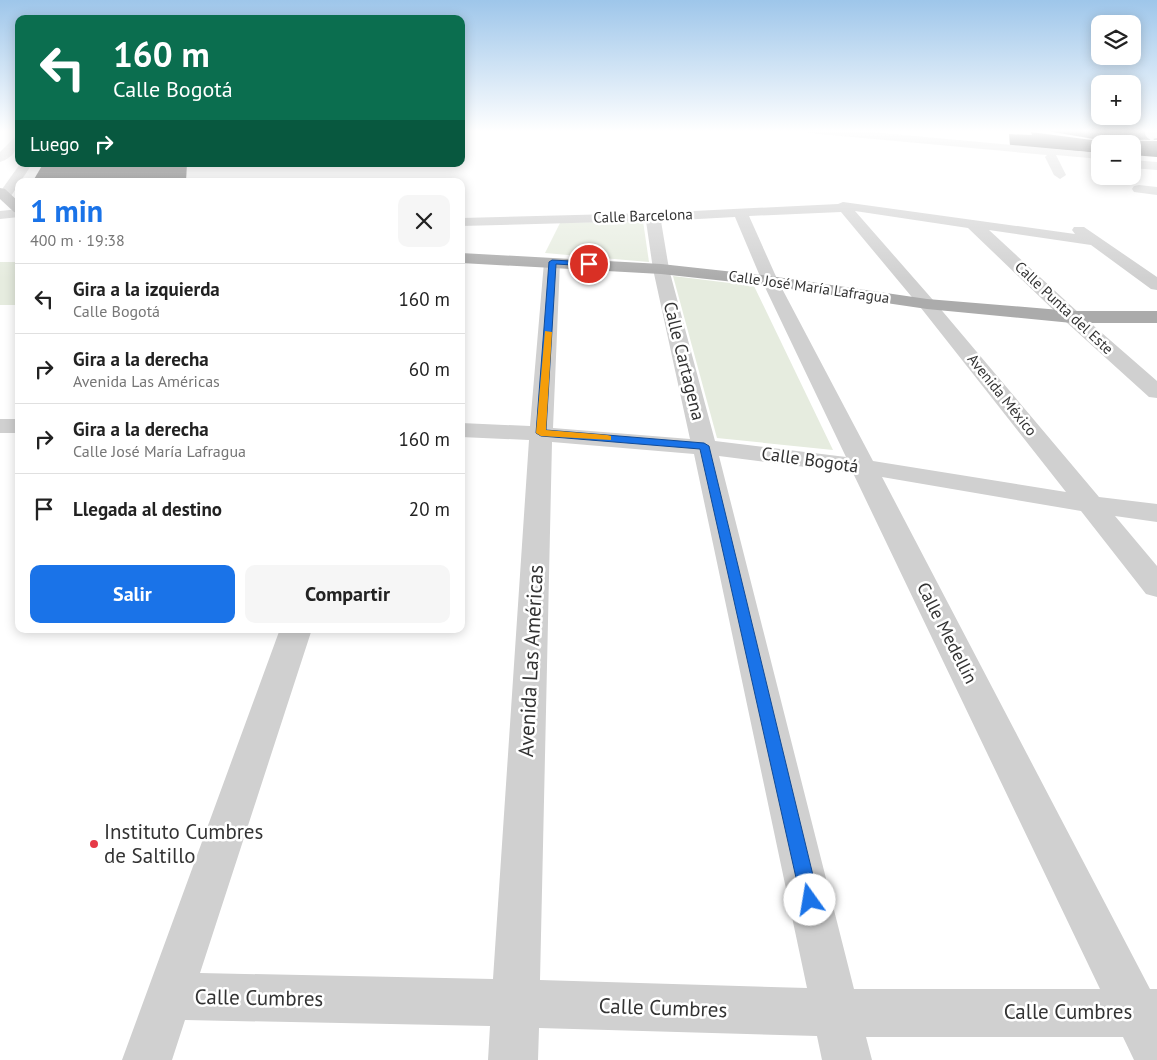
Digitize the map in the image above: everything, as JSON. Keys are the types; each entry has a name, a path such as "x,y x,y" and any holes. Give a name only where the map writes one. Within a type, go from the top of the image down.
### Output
{"main road":[{"name":"Calle José María Lafragua","path":"465,258 661,268 770,281 927,304 1072,317 1157,317"}],"street":[{"path":"9,208 15,186"},
{"path":"1138,189 1157,191"},
{"name":"Calle Barcelona","path":"465,222 654,217 843,206 867,207 1093,241"},
{"name":"Avenida México","path":"843,206 927,304 1157,586"},
{"name":"Calle Medellín","path":"740,212 770,281 864,467 1147,1012 1157,1052"},
{"name":"Calle Cartagena","path":"654,217 661,268 848,1060"},
{"path":"1066,220 1157,286"},
{"name":"Calle Punta del Este","path":"972,223 1072,317 1157,392"},
{"name":"Avenida Las Américas","path":"513,1060 541,433 552,262"},
{"path":"0,426 15,426"},
{"name":"Calle Bogotá","path":"465,430 541,433 704,446 864,467 1091,505 1157,513"},
{"path":"147,1060 295,633"},
{"name":"Calle Cumbres","path":"170,996 515,1003 836,1013 1147,1012"}],"shaded area":[{"path":"643,221 649,262 545,253 560,223"},
{"path":"0,262 15,262 15,305 0,305"},
{"path":"673,276 754,286 833,450 717,438"}],"slow traffic":[{"path":"548,332 541,433 607,438"}],"place":[{"name":"Instituto Cumbres de Saltillo","path":"94,844"}],"route":[{"path":"589,264 552,262 541,433 704,446 810,900"}]}
